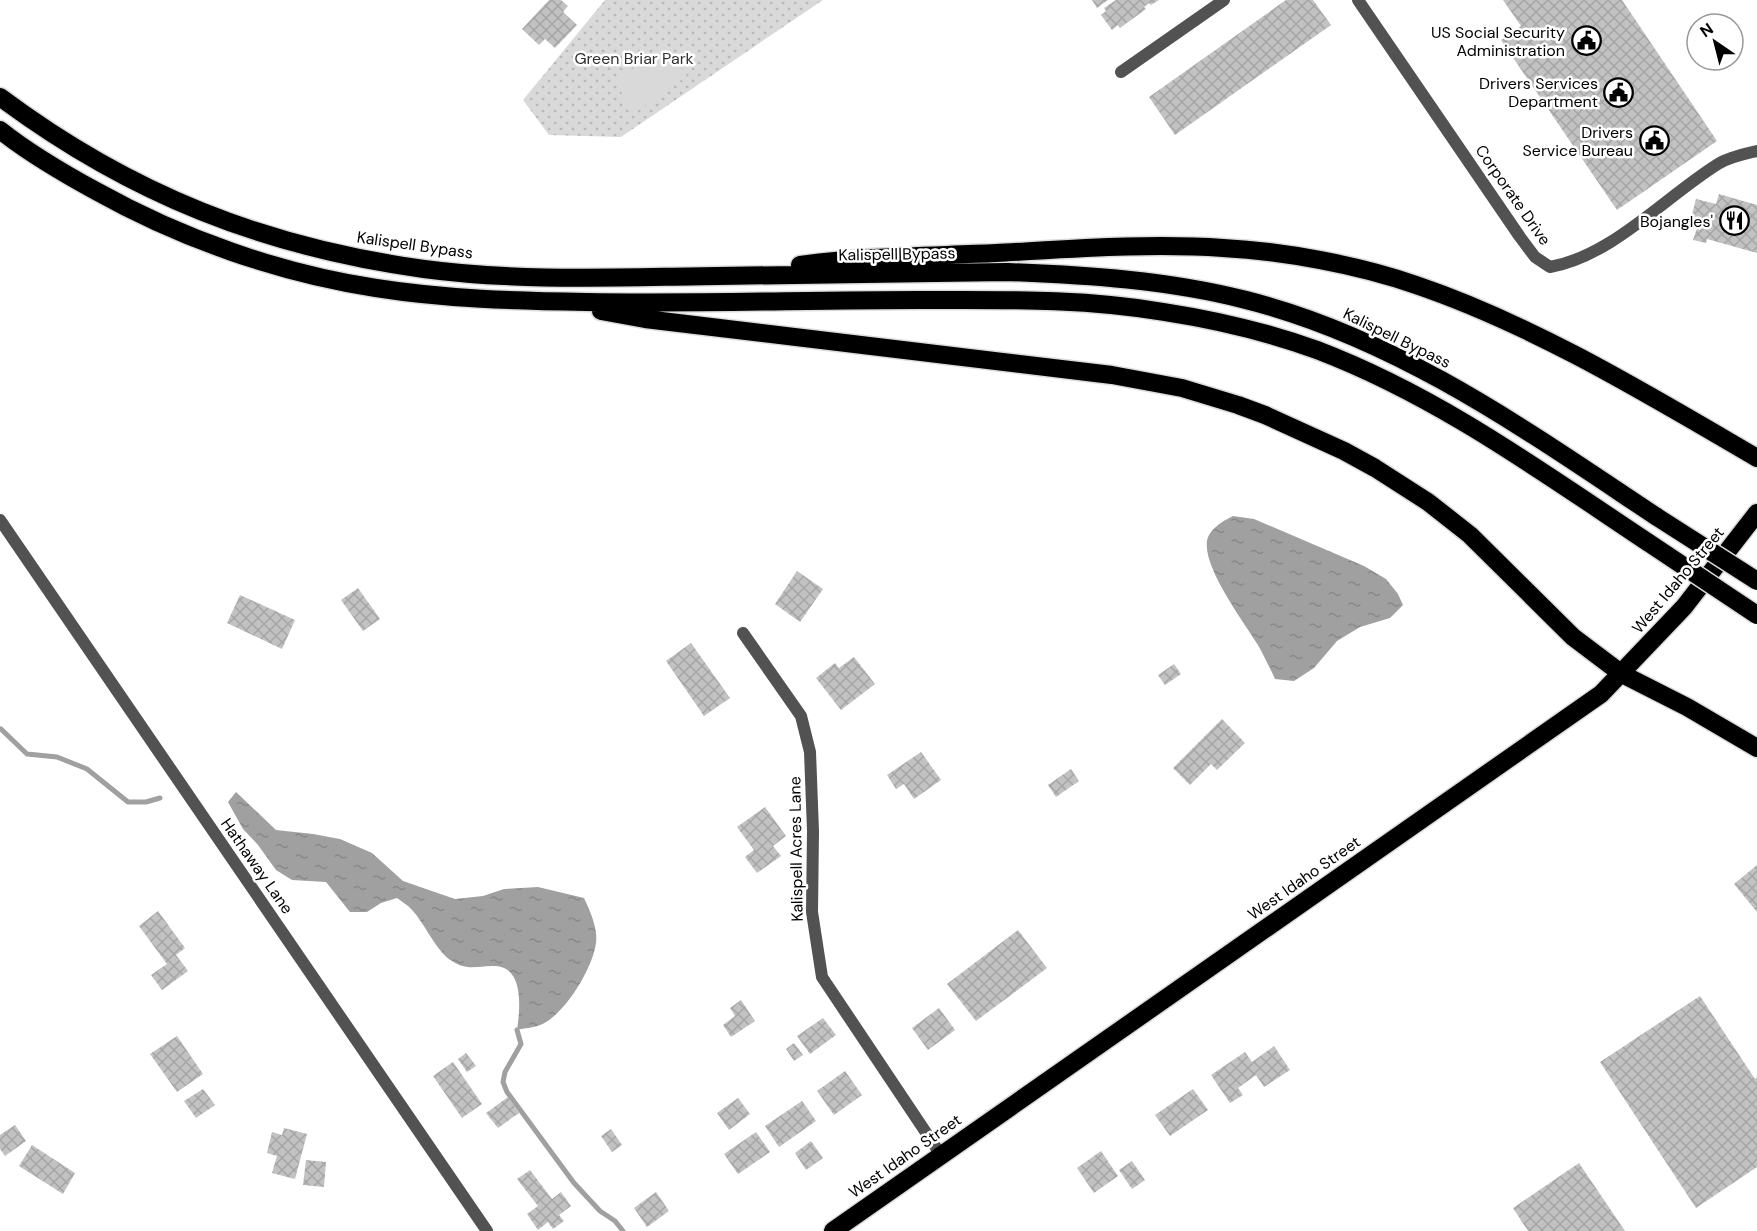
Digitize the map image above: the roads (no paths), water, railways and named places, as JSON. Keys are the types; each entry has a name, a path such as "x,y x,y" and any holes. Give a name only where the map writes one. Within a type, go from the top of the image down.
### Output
{"highway":[{"name":"Kalispell Bypass","path":"0,97 76,149 124,176 224,221 322,250 426,269 578,276 1008,272 1140,281 1185,287 1247,300 1334,328 1392,354 1496,413 1757,581"},
{"path":"0,130 64,173 111,200 171,229 271,264 372,287 464,298 637,303 1040,300 1137,307 1228,324 1286,339 1387,381 1495,441 1757,615"},
{"path":"750,275 797,266 850,260 1133,248 1223,248 1326,262 1414,284 1490,314 1614,377 1757,458"},
{"path":"552,301 645,319 1112,375 1182,388 1265,415 1376,468 1428,502 1470,535 1573,638 1622,674 1687,706 1757,748"},
{"name":"West Idaho Street","path":"833,1231 1601,694 1684,607 1757,513"}],"street":[{"path":"1120,72 1224,0"},
{"name":"Corporate Drive","path":"1358,0 1520,237 1535,257 1550,267 1568,264 1601,249 1720,163 1757,151"},
{"name":"Hathaway Lane","path":"0,520 487,1231"},
{"name":"Kalispell Acres Lane","path":"743,633 801,716 810,752 813,831 812,912 822,977 941,1155"}],"water":[{"path":"1233,516 1254,519 1364,566 1386,579 1398,594 1403,605 1390,618 1360,627 1337,641 1314,668 1294,681 1275,679 1258,645 1218,580 1207,552 1210,533"},
{"path":"236,792 276,830 340,839 372,853 403,881 455,899 483,896 504,889 538,887 584,898 596,931 596,943 583,978 567,1002 549,1020 537,1026 517,1030 518,990 510,972 503,967 467,967 452,961 436,945 412,910 397,898 381,903 367,912 350,912 326,882 292,880 276,870 243,829 228,802"}],"waterway":[{"path":"1,729 27,754 57,757 87,769 128,802 146,802 160,798"},
{"path":"517,1030 521,1044 505,1072 503,1082 507,1092 574,1183 600,1211 615,1221 623,1231"}],"place":[{"name":"US Social Security Administration","path":"1586,41"},
{"name":"Drivers Services Department","path":"1619,92"},
{"name":"Drivers Service Bureau","path":"1654,141"},
{"name":"Bojangles'","path":"1734,221"}],"park label":[{"name":"Green Briar Park","path":"634,58"}]}
